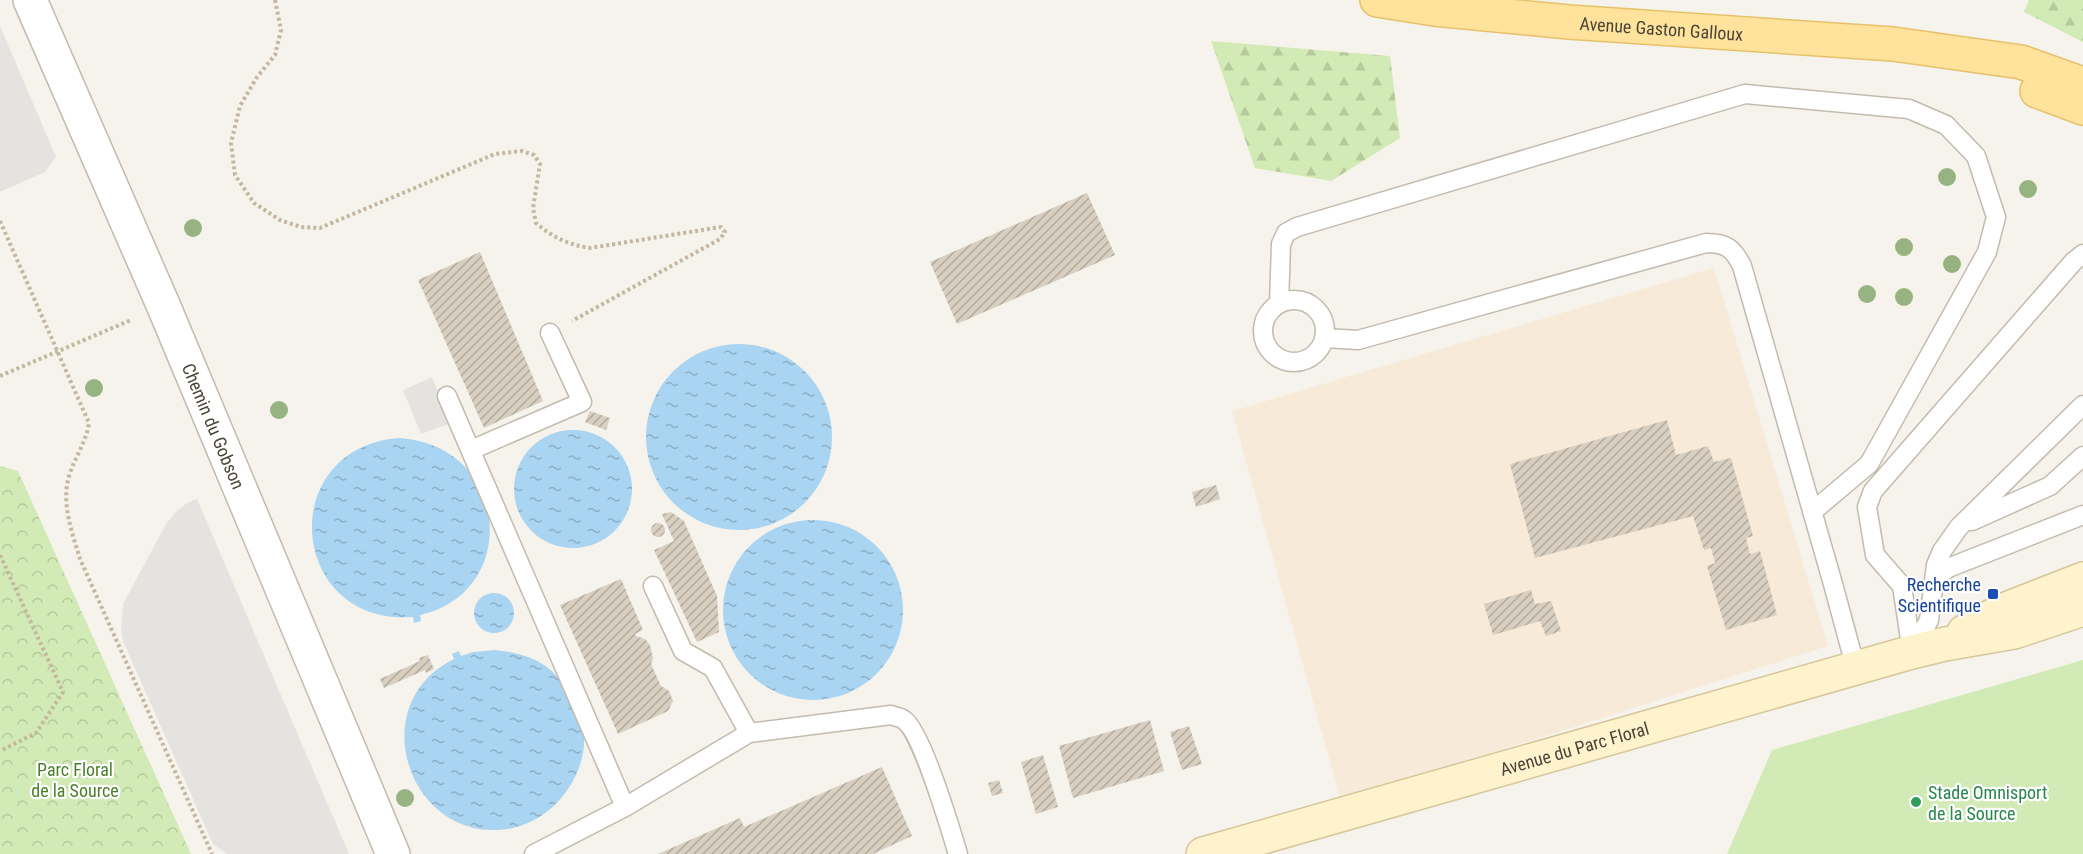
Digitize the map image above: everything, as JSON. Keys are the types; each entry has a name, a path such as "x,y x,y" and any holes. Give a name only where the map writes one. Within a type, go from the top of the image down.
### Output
{"main road":[{"name":"Avenue Gaston Galloux","path":"1377,0 1434,9 1569,22 1893,44 2021,62 2083,84"},
{"name":"Avenue Gaston Galloux","path":"1947,51 2023,86 2083,108"},
{"name":"Avenue du Parc Floral","path":"1945,644 2001,611 2083,579"},
{"name":"Avenue du Parc Floral","path":"1203,854 1912,652 2014,632 2083,609"}],"street":[{"name":"Chemin du Gobson","path":"30,0 164,307 393,854"}],"lane":[{"path":"1279,304 1281,244 1286,233 1297,227 1745,94 1909,109 1946,125 1976,156 1995,217 1987,252 1869,464 1812,512"},
{"path":"1325,338 1358,340 1706,243 1719,243 1735,251 1742,266 1856,669"},
{"path":"1912,652 1902,586 1875,555 1867,507 1873,491 2074,261 2083,254"},
{"path":"1289,300 1300,300 1318,310 1326,328 1325,338 1321,348 1314,356 1295,363 1275,357 1268,349 1263,329 1271,310 1289,300"},
{"path":"471,450 582,402 550,333"},
{"path":"447,396 625,807"},
{"path":"1912,652 1929,620 1936,565 1942,551 1959,527 2083,405"},
{"path":"1959,527 2050,486 2083,456"},
{"path":"1935,579 1948,568 2083,514"},
{"path":"653,586 683,651 713,668 749,733"},
{"path":"534,854 625,807 749,733 891,715 904,720 913,729 940,794 958,854"}],"path":[{"path":"275,0 281,30 275,55 257,77 240,106 231,143 235,175 254,203 280,220 301,227 320,228 495,154 522,151 534,154 540,165 533,208 536,223 549,235 573,245 590,248 721,227 725,231 720,239 550,333"},
{"path":"0,221 89,423 86,438 69,474 65,495 70,526 81,559 212,854"},
{"path":"0,376 131,320"},
{"path":"0,555 63,692 36,733 0,751"}],"shaded area":[{"path":"0,26 56,157 45,172 0,192"},
{"path":"1714,268 1828,646 1341,801 1232,411"},
{"path":"432,377 451,423 421,434 403,390"},
{"path":"197,499 349,854 227,854 213,844 123,641 121,630 123,604 166,524 187,503"}],"green space":[{"path":"2029,0 2083,0 2083,42 2024,12"},
{"path":"1211,41 1390,56 1400,138 1331,181 1255,168"},
{"name":"Parc Floral de la Source","path":"0,466 18,471 191,854 0,854"},
{"name":"Stade Omnisport de la Source","path":"2083,660 2083,854 1727,854 1772,750"}],"water":[{"path":"739,344 775,351 791,359 805,371 817,385 825,401 832,437 825,473 817,489 805,503 791,515 775,523 739,530 703,523 687,515 673,503 661,489 653,473 646,437 653,401 661,385 673,371 687,359 703,351"},
{"path":"573,430 596,434 615,447 628,466 632,489 628,512 615,531 596,544 573,548 550,544 531,531 518,512 514,489 518,466 531,447 550,434"},
{"path":"399,438 436,447 463,465 481,491 489,520 487,551 475,579 453,601 420,615 421,621 414,623 413,617 371,612 340,594 321,567 312,535 316,501 331,471 359,449"},
{"path":"813,520 831,521 848,526 877,546 897,575 902,592 902,628 897,645 877,674 848,694 831,699 813,700 795,699 778,694 749,674 729,645 724,628 723,610 724,592 729,575 749,546 778,526 795,521"},
{"path":"494,593 502,594 508,599 513,605 513,621 508,627 502,632 494,633 486,632 480,627 475,621 474,613 475,605 480,599 486,594"},
{"path":"495,650 529,657 556,675 568,693 582,724 583,753 581,763 568,789 546,812 534,820 513,828 477,829 448,817 425,796 410,769 404,738 409,708 425,680 454,659 452,654 459,651 461,656 473,652"}],"building":[{"path":"1087,193 1115,255 957,324 930,262"},
{"path":"480,252 543,401 484,428 418,280"},
{"path":"590,411 610,418 606,430 585,422"},
{"path":"1667,420 1676,455 1708,446 1714,462 1731,458 1753,536 1746,538 1750,554 1760,551 1777,615 1726,630 1707,566 1715,563 1711,548 1704,550 1693,516 1535,558 1510,464"},
{"path":"1216,485 1220,499 1196,507 1192,492"},
{"path":"671,512 684,521 717,596 719,632 697,642 654,550 674,541 662,514"},
{"path":"655,523 661,523 665,530 661,537 655,537 651,533 651,527"},
{"path":"621,579 643,630 635,634 645,639 650,645 653,658 651,664 661,686 669,691 673,701 668,711 618,734 560,605"},
{"path":"1531,590 1535,604 1551,601 1561,631 1546,636 1540,621 1493,635 1484,604"},
{"path":"428,655 434,669 426,673 425,670 384,688 380,679"},
{"path":"1150,720 1164,771 1073,798 1059,746"},
{"path":"1189,726 1202,764 1182,770 1170,732"},
{"path":"1043,755 1058,807 1036,814 1021,762"},
{"path":"882,767 912,836 873,854 658,854 740,818 744,827"},
{"path":"999,780 1003,793 992,796 988,783"}],"place":[{"name":"Recherche Scientifique","path":"1993,594"},
{"name":"Stade Omnisport de la Source","path":"1916,802"}]}
